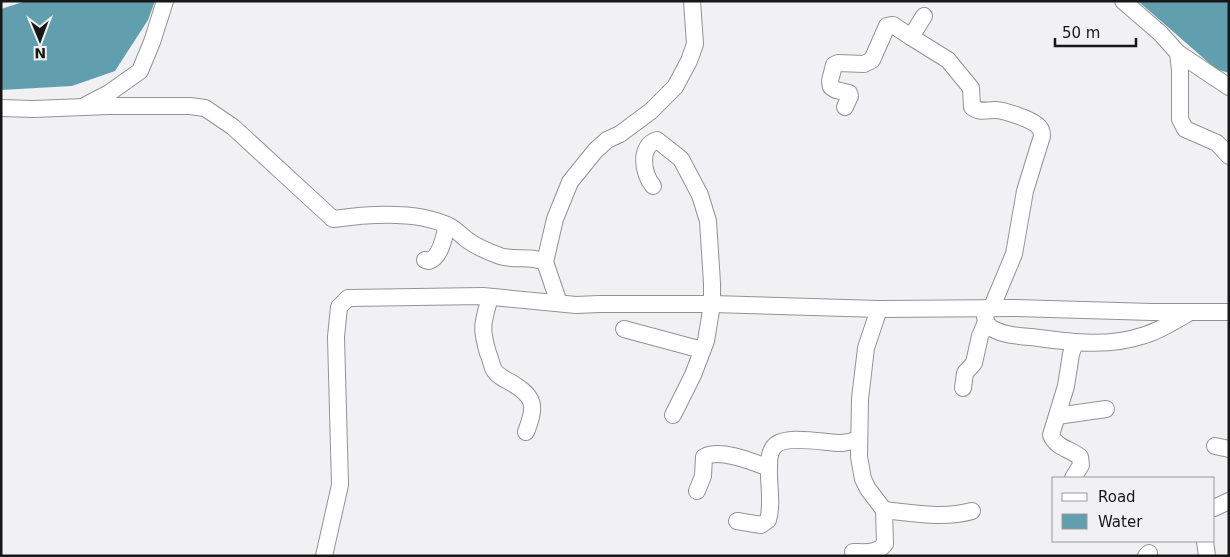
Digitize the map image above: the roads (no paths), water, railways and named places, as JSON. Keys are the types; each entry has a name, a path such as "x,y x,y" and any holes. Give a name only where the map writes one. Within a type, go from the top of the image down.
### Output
{"street":[{"path":"83,107 108,93 140,71 152,42 165,1"},
{"path":"559,304 545,262 555,219 570,182 601,146 652,111 675,87 696,44 692,1"},
{"path":"1123,1 1160,33 1178,52 1229,87"},
{"path":"911,38 924,16"},
{"path":"845,107 850,96 849,93 831,87 830,81 834,65 838,63 864,64 872,60 887,26 893,25 948,60 971,88 972,107 976,110 997,110 1022,118 1037,125 1042,131 1041,142 1025,191 1014,254 987,313 974,363 965,373 963,388"},
{"path":"1178,52 1180,119 1185,130 1217,143 1229,156"},
{"path":"1,108 190,106 206,108 233,127 333,219 351,216 416,216 432,219 496,255 536,258 545,262"},
{"path":"654,186 649,181 644,156 648,146 657,140 681,158 700,195 708,222 712,304 706,341 693,375 672,415"},
{"path":"425,260 434,260 438,254 447,226"},
{"path":"490,297 482,329 484,340 493,368 501,378 525,390 531,401 533,416 526,432"},
{"path":"324,556 340,485 336,337 339,307 348,298 490,297 576,305 712,304 987,313 1229,312"},
{"path":"853,552 881,550 885,544 884,510 863,479 859,457 860,400 866,348 879,309"},
{"path":"987,313 992,328 1007,334 1091,344 1117,342 1145,335 1164,327 1190,312"},
{"path":"624,329 702,350"},
{"path":"1074,477 1082,460 1076,453 1059,446 1052,439 1051,435 1066,386 1071,354 1075,343"},
{"path":"1057,416 1106,409"},
{"path":"737,521 761,525 768,520 770,503 769,468 773,447 780,441 803,440 842,443 859,439"},
{"path":"697,491 703,476 704,457 710,454 727,455 769,468"},
{"path":"1215,508 1229,501"},
{"path":"884,510 934,515 950,515 972,511"},
{"path":"1205,542 1207,556"}],"water":[{"path":"26,1 155,1 148,20 115,71 72,86 1,90 1,9"},
{"path":"1138,1 1229,1 1229,73 1216,69"}]}
